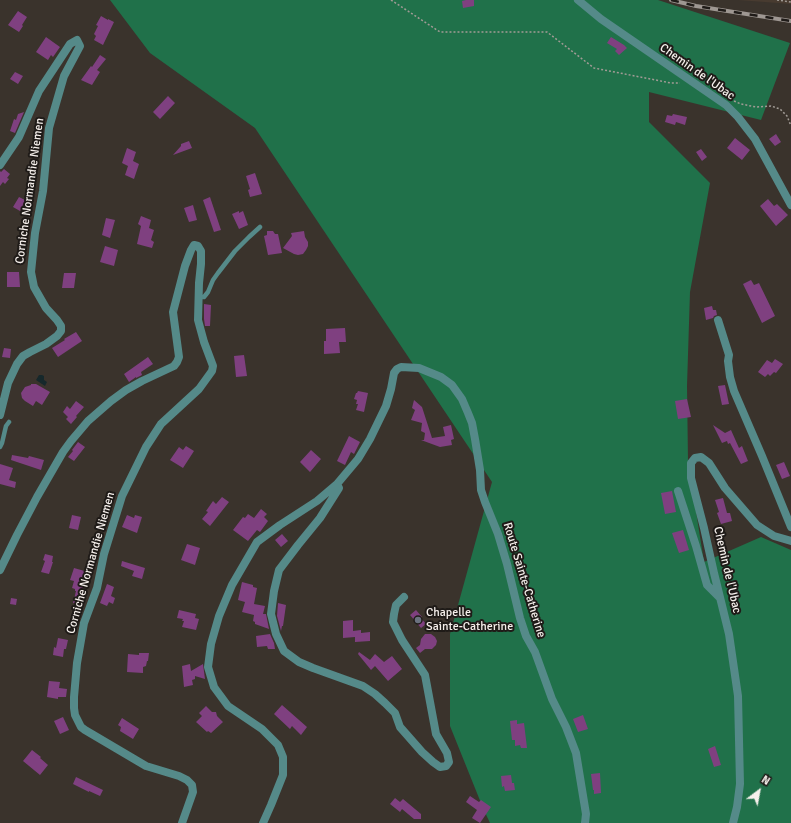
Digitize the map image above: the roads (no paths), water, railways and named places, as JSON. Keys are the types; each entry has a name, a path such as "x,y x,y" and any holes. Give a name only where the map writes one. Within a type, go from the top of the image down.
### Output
{"street":[{"name":"Chemin de l'Ubac","path":"578,0 601,19 726,105 738,117 755,139 791,205"},
{"name":"Corniche Normandie Niemen","path":"0,165 19,137 39,91 70,44 77,40 80,46 64,76 49,128 42,192 34,233 31,272 34,287 46,308 61,326 61,331 46,344 23,356 17,364 8,382 0,416"},
{"name":"Corniche Normandie Niemen","path":"0,570 37,497 63,452 88,421 126,390 174,366 177,362 179,357 173,312 185,266 191,250 194,245 198,246 201,250 198,320 213,366 212,371 199,389 161,424 146,447 122,496 104,554 97,588 84,623 77,663 74,697 75,715 81,727 85,730 146,766 179,776 187,780 192,785 193,792 182,823"},
{"path":"718,320 730,355 728,361 734,391 791,527"},
{"name":"Route Sainte-Catherine","path":"263,823 283,775 283,757 278,745 262,729 228,706 214,687 208,667 211,644 219,616 232,585 257,542 280,525 317,502 337,484 358,459 377,426 386,406 394,373 397,368 401,366 419,368 441,377 452,385 462,399 472,422 480,470 481,490 508,564 520,618 526,636 535,652 550,693 566,726 576,753 586,814 585,823"},
{"name":"Chemin de l'Ubac","path":"733,823 737,808 740,784 738,696 730,634 691,478 691,463 695,458 702,456 725,488 757,525 774,536 791,541"},
{"path":"337,484 339,488 320,518 280,570 274,591 271,614 276,634 284,651 299,662 363,686 375,694 395,713 400,727 422,752 440,767 446,766 449,762 447,753 436,734 425,675 402,640 394,622 396,605 404,597"},
{"path":"678,490 707,585 720,598"}],"lane":[{"path":"199,297 204,297 213,280 235,251 260,227"},
{"path":"0,447 6,426 9,422"}],"railway":[{"path":"671,0 696,6 791,21"}],"place":[{"name":"Chapelle Sainte-Catherine","path":"418,620"}]}
